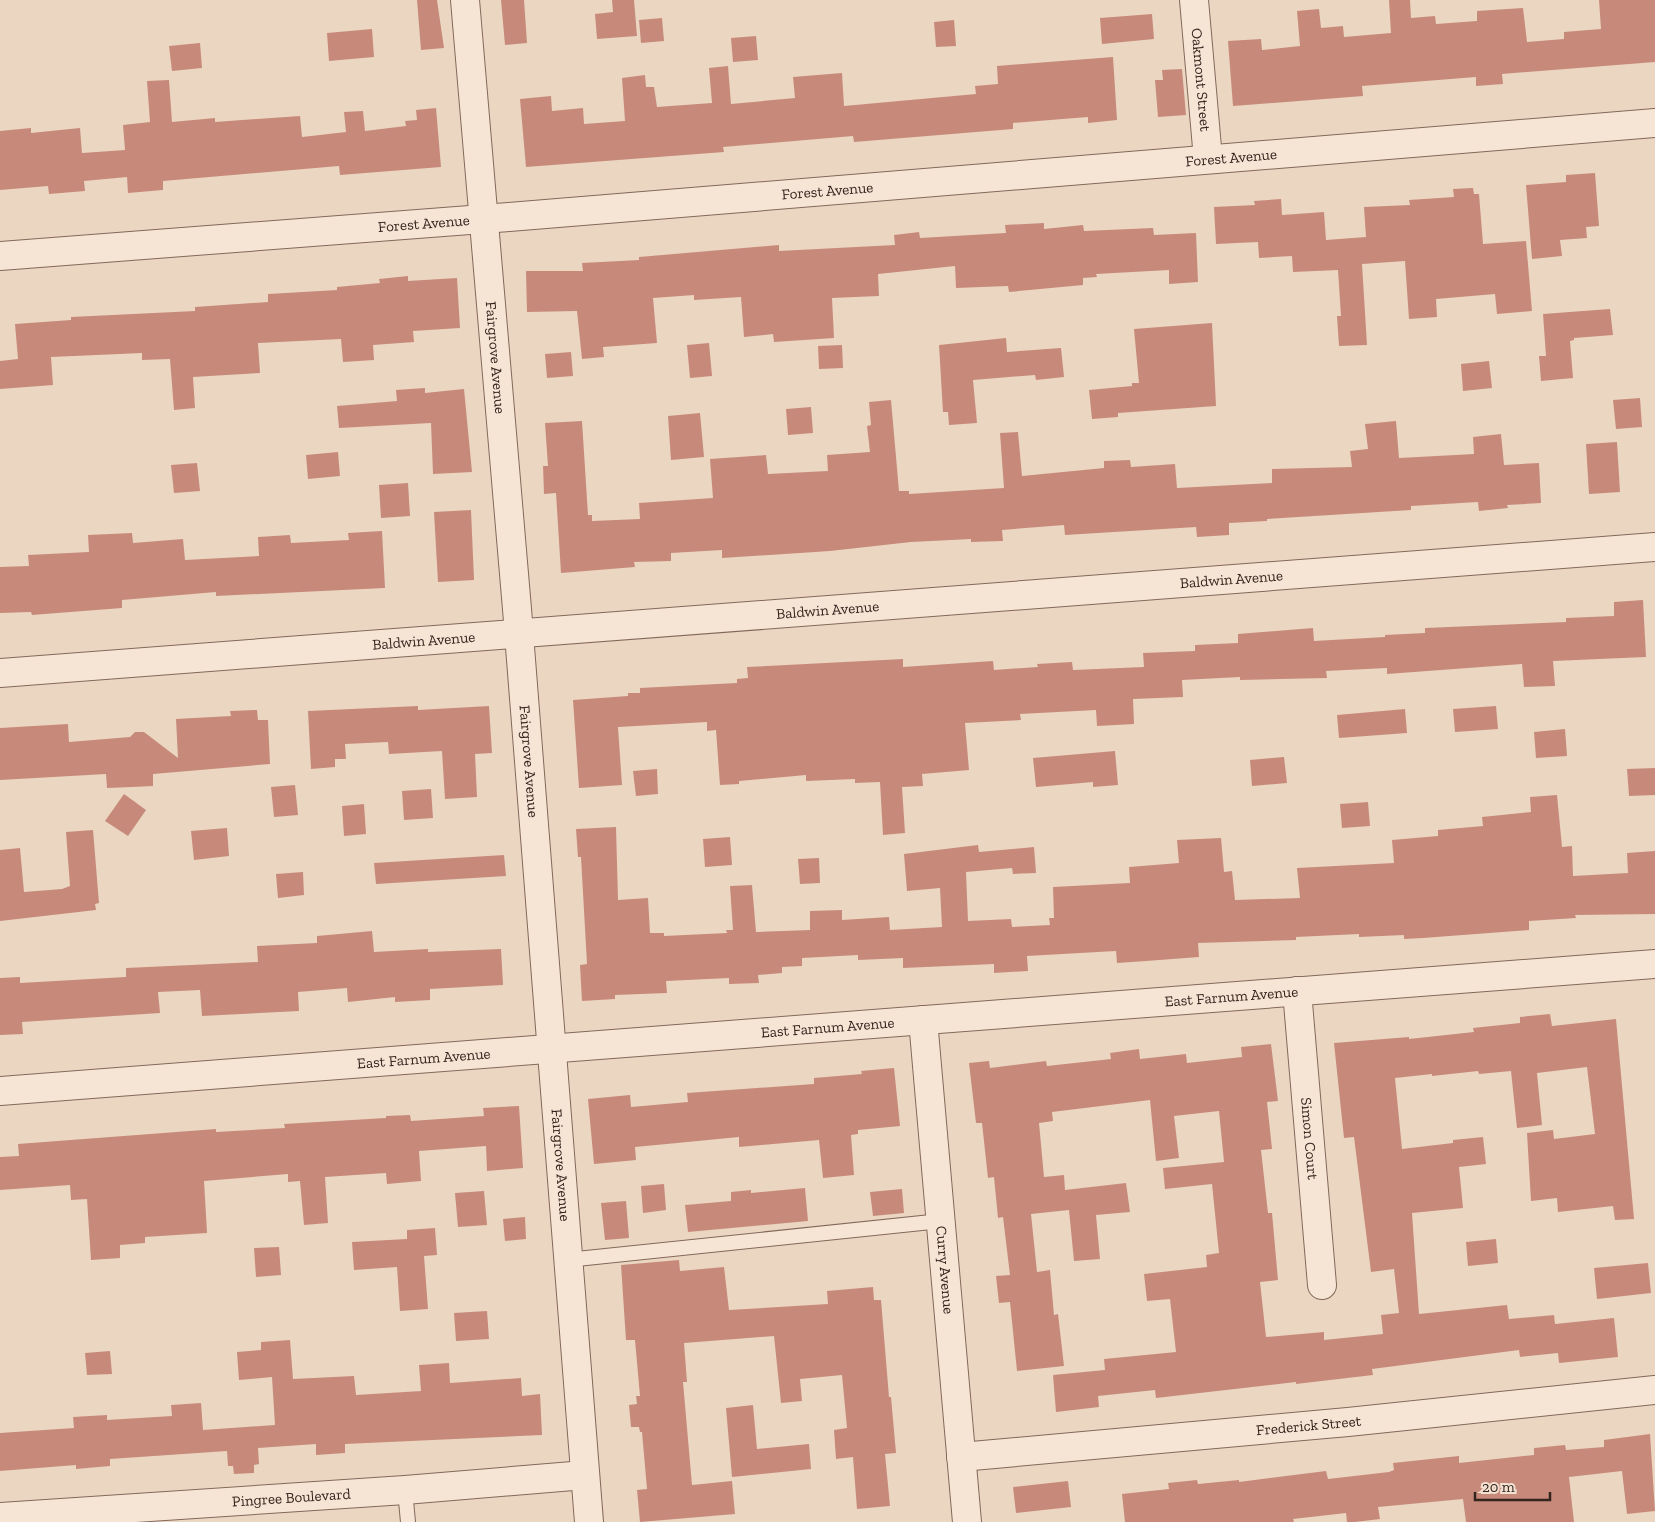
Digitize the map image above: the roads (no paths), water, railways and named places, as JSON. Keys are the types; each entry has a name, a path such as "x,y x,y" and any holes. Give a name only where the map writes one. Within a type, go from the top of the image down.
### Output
{"street":[{"name":"Fairgrove Avenue","path":"465,0 589,1522"},
{"name":"Oakmont Street","path":"1194,0 1208,159"},
{"name":"Forest Avenue","path":"0,256 484,219 1655,123"},
{"name":"Baldwin Avenue","path":"0,673 1655,546"},
{"name":"East Farnum Avenue","path":"0,1091 1655,964"},
{"name":"Simon Court","path":"1297,991 1322,1285"},
{"name":"Curry Avenue","path":"923,1020 967,1522"},
{"name":"Frederick Street","path":"962,1458 1348,1422 1655,1390"},
{"name":"Pingree Boulevard","path":"0,1517 222,1512 405,1490 585,1475"}],"lane":[{"path":"567,1260 941,1221"},
{"path":"405,1490 408,1522"}]}
